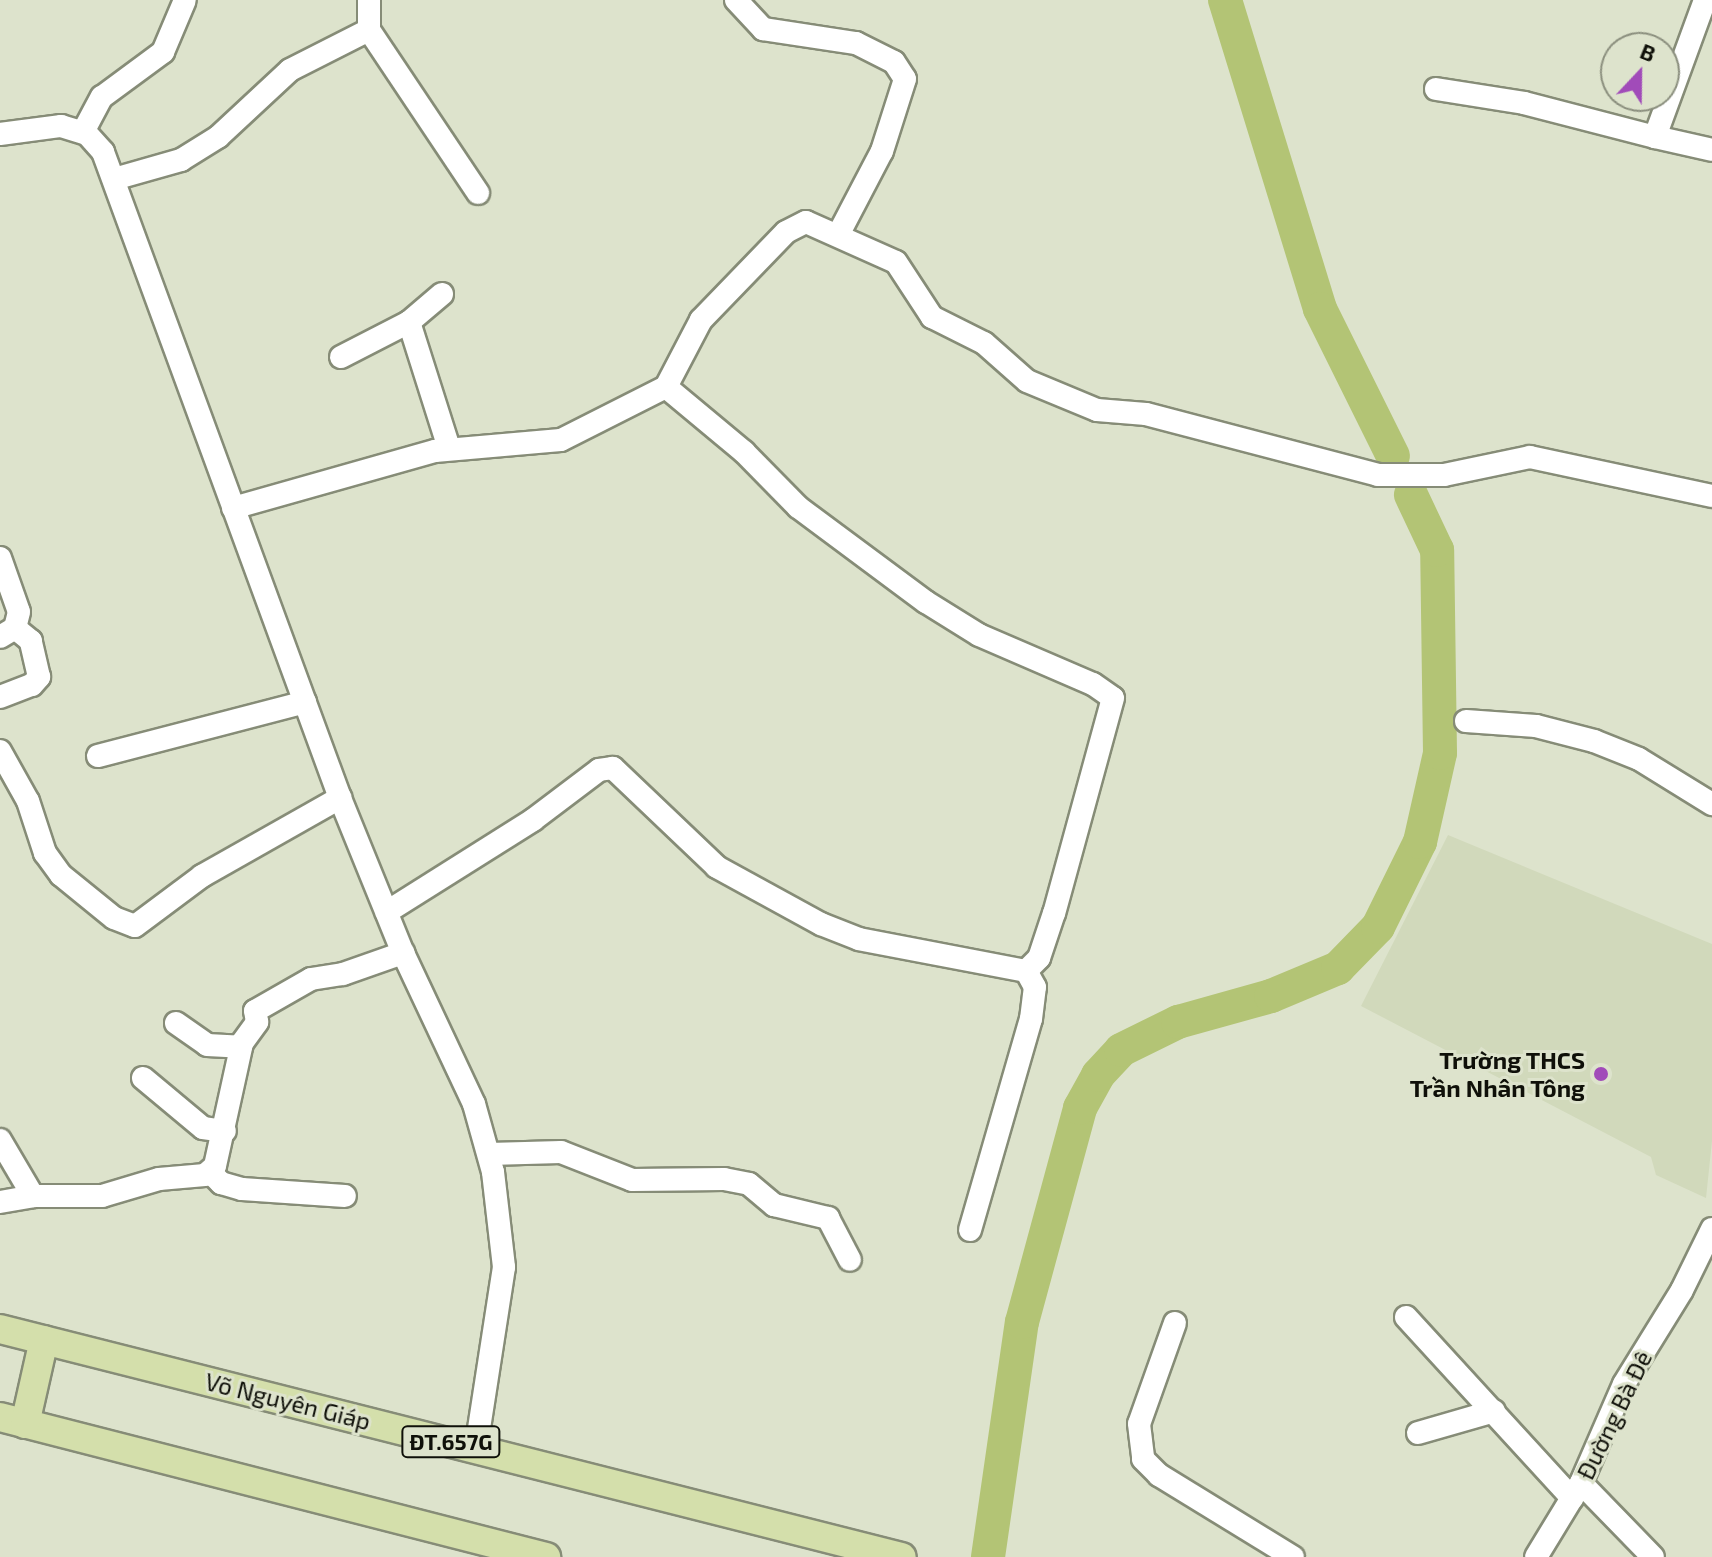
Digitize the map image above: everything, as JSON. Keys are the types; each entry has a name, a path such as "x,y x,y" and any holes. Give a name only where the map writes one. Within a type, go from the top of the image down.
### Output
{"main road":[{"name":"Võ Nguyên Giáp","path":"0,1329 902,1557"},
{"path":"44,1340 12,1421 501,1552 546,1557"}],"street":[{"path":"83,132 102,97 163,52 185,0"},
{"path":"369,0 369,30 478,193"},
{"path":"736,0 763,29 856,43 894,62 905,79 882,151 838,235"},
{"path":"1655,137 1705,0"},
{"path":"114,179 181,160 218,137 290,70 369,30"},
{"path":"1436,89 1524,103 1712,150"},
{"path":"0,134 46,126 83,132 95,141 114,179 340,798 403,953 461,1074 489,1154 504,1267 476,1448"},
{"path":"233,508 449,448 561,440 666,387 701,320 786,232 806,222 896,262 932,317 984,343 1027,381 1097,410 1146,414 1378,475 1444,475 1530,457 1712,496"},
{"path":"341,357 409,322 442,294"},
{"path":"409,322 449,448"},
{"path":"666,387 744,452 798,507 926,602 979,635 1093,684 1113,698 1054,913 1039,958 1026,971"},
{"path":"0,558 19,612 7,633 31,641 39,677 32,685 0,697"},
{"path":"98,756 305,702"},
{"path":"1466,721 1536,726 1594,741 1639,759 1712,804"},
{"path":"0,751 28,801 45,853 61,875 114,918 135,926 202,876 340,798"},
{"path":"387,912 533,820 599,770 613,768 717,867 821,924 859,939 1026,971 1035,987 1031,1019 970,1230"},
{"path":"210,1172 225,1131 241,1047 257,1022 255,1011 311,979 343,974 403,953"},
{"path":"176,1023 207,1045 241,1047"},
{"path":"143,1078 203,1128 225,1131"},
{"path":"0,1140 33,1196"},
{"path":"489,1154 561,1152 632,1180 724,1179 749,1184 774,1205 828,1218 850,1260"},
{"path":"0,1202 33,1196 102,1196 159,1179 210,1172"},
{"path":"210,1172 221,1183 242,1189 345,1196"},
{"name":"Đường Bà Đê","path":"1536,1557 1576,1490 1624,1384 1682,1290 1712,1229"},
{"path":"1406,1317 1494,1411 1576,1490 1653,1557"},
{"path":"1175,1323 1139,1424 1143,1459 1159,1475 1293,1557"},
{"path":"1418,1433 1494,1411"}],"shaded area":[{"name":"Trường THCS Trần Nhân Tông","path":"1448,835 1712,944 1712,1141 1706,1198 1656,1175 1651,1157 1361,1006"}],"waterway":[{"path":"1225,0 1320,309 1393,456"},
{"path":"988,1557 1022,1322 1080,1108 1098,1075 1121,1050 1178,1022 1271,996 1338,968 1378,927 1420,842 1440,753 1437,550 1411,495"}],"place":[{"name":"Trường THCS Trần Nhân Tông","path":"1601,1074"}]}
